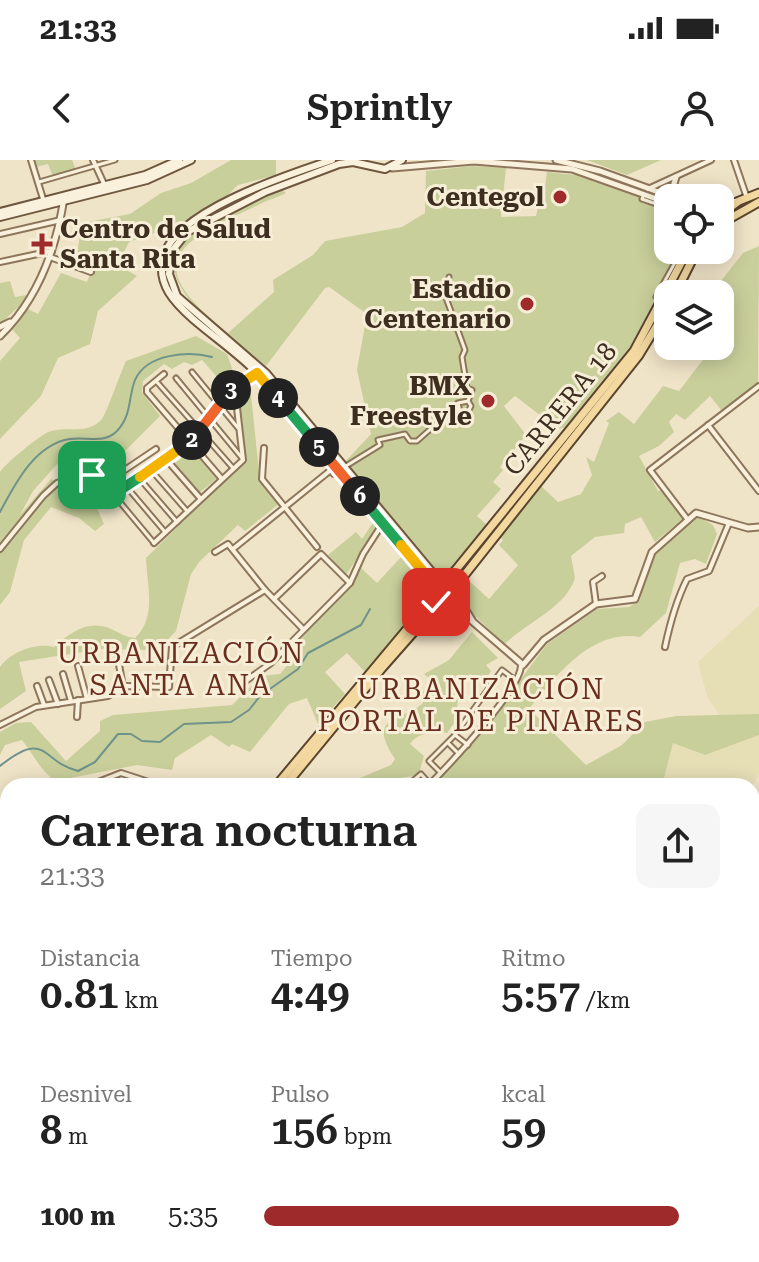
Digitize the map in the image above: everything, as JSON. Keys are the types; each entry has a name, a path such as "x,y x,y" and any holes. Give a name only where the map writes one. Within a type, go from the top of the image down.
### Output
{"main road":[{"path":"0,215 64,199 179,160"},
{"path":"0,215 147,180 191,160"},
{"path":"292,778 426,618 457,596 455,587 436,577 338,468 266,373 177,296 168,266 174,245 187,232 265,192 339,164 371,163 392,168 402,160"},
{"path":"329,161 262,187 184,227 171,240 163,257 164,283 173,300 257,373 426,575 433,594 444,606"},
{"path":"734,205 759,193"},
{"path":"734,216 759,202"},
{"name":"CARRERA 18","path":"433,594 634,351 679,264"},
{"name":"CARRERA 18","path":"455,587 639,355 654,330"},
{"path":"283,778 433,594"}],"street":[{"path":"31,160 44,202"},
{"path":"93,160 105,186"},
{"path":"39,182 115,160"},
{"path":"556,160 572,162 654,190"},
{"path":"642,194 711,160"},
{"path":"734,160 743,199 734,201"},
{"path":"392,168 474,161 572,169 654,200"},
{"path":"674,184 676,177"},
{"path":"0,336 30,299 51,254 64,199"},
{"path":"0,234 61,220"},
{"path":"0,262 51,254 91,272"},
{"path":"233,549 338,468 380,445 378,440 381,437 405,434 410,441 417,441 444,417 470,410 468,401 472,390 467,388 462,357 465,350 445,295 449,277"},
{"path":"0,327 15,320"},
{"path":"192,372 240,431"},
{"path":"114,495 190,442 230,390 257,373"},
{"path":"164,374 147,388 148,394 222,479"},
{"path":"176,378 243,460"},
{"path":"156,381 234,469"},
{"path":"688,520 650,470 759,386"},
{"path":"230,390 236,399 243,460"},
{"path":"460,412 458,403 468,401"},
{"path":"708,425 759,491"},
{"path":"264,448 262,479 317,547"},
{"path":"101,486 156,449"},
{"path":"166,459 200,498"},
{"path":"0,549 57,483 87,473 106,494 114,495 154,543 243,460"},
{"path":"151,470 187,511"},
{"path":"139,478 177,522"},
{"path":"126,486 165,533"},
{"path":"435,778 468,745 516,680 521,665 544,640 596,604 635,599 652,552 696,513 756,528"},
{"path":"247,680 271,663 350,583 363,554 383,523"},
{"path":"665,647 671,617 687,579 709,571 729,523"},
{"path":"215,552 227,544 233,549 265,590 303,629"},
{"path":"274,599 321,554 350,583"},
{"path":"596,604 593,582 602,576"},
{"path":"0,725 44,705 111,695 123,687 169,687 172,647 265,590"},
{"path":"457,596 472,621"},
{"path":"444,606 472,621 521,665"},
{"path":"118,659 123,687"},
{"path":"78,666 87,699"},
{"path":"440,772 429,761 455,735 502,670 516,680"},
{"path":"63,674 71,701"},
{"path":"49,680 58,704"},
{"path":"37,686 44,705"},
{"path":"77,717 78,700"},
{"path":"455,735 468,745"},
{"path":"448,743 459,754"},
{"path":"108,778 121,773 134,778"}],"shaded area":[{"path":"759,606 759,714 721,717 707,696 698,662"},
{"path":"759,735 757,778 664,778 673,743 705,755"}],"green space":[{"path":"33,160 72,160 76,170 53,177 48,164 36,167"},
{"path":"231,160 276,160 276,175 238,185 221,202 174,233 163,230 129,242 123,254 125,269 137,276 98,311 90,344 58,358 41,396 0,439 0,361 20,338 11,328 28,309 38,314 61,273 87,282 95,261 77,254 82,223 130,214 161,193 191,183"},
{"path":"587,160 661,160 627,175"},
{"path":"473,166 506,168 501,217 536,216 538,206 542,206 547,172 577,175 578,171 654,198 654,264 679,264 670,280 654,280 654,308 632,347 566,427 558,429 515,396 504,406 526,435 500,467 503,470 493,482 501,489 477,516 489,527 445,576 433,568 383,506 379,507 343,464 371,434 357,370 367,314 329,287 325,288 266,366 196,307 182,289 174,270 177,252 201,228 280,189 286,193 206,231 178,257 176,272 183,289 200,309 228,333 274,292 273,280 313,255 325,241 402,227 425,213 426,171"},
{"path":"759,246 758,383 722,411 710,396 685,420 676,414 669,422 674,432 659,446 639,456 658,491 662,490 683,519 655,542 641,517 625,524 624,533 595,537 571,556 575,578 563,598 504,645 465,605 461,597 466,578 489,599 518,565 499,545 503,540 500,537 541,486 558,502 581,494 592,475 586,457 594,462 609,423 606,421 619,412 634,424 663,386 679,391 702,360 734,360 734,280 722,280 743,253"},
{"path":"683,264 686,264 678,280 675,280"},
{"path":"10,281 15,297 27,295 27,299 0,324 0,283"},
{"path":"654,322 654,324 638,353 455,583 452,580"},
{"path":"196,336 227,354 234,374 218,378 202,360 192,365 184,362 172,369 164,364 143,381 142,392 160,416 123,453 89,468 75,461 59,462 33,491 20,515 51,479 93,499 104,524 95,531 79,518 51,507 24,540 10,592 0,605 0,472 48,432 83,429 102,419 126,361"},
{"path":"246,388 251,395 260,481 280,503 245,531 238,525 200,561 191,574 176,631 164,644 149,650 102,649 19,662 26,691 0,709 0,667 17,653 32,647 54,647 87,627 103,626 135,638 142,630 149,601 146,558 245,460 236,394"},
{"path":"194,449 219,477 200,492 175,463"},
{"path":"697,516 713,525 717,534 706,564 695,559 680,563 666,613 640,637 623,636 591,647 551,682 529,709 586,765 622,745 645,722 676,716 759,714 759,735 705,755 673,743 664,778 440,778 470,747 547,644 597,609 629,607 640,600 645,573 656,554"},
{"path":"374,521 377,528 346,575 328,555 356,532 362,539"},
{"path":"402,556 419,574 425,586 421,607 404,632 365,672 347,653 325,672 345,694 318,724 307,698 289,704 250,752 232,744 229,747 211,735 175,758 172,770 137,765 70,778 51,778 22,740 5,745 0,755 0,732 16,723 31,722 66,761 100,731 100,721 113,715 232,705 262,676 280,674 307,631 343,593 360,567 377,583"},
{"path":"472,632 498,658 486,665 491,671 484,681 470,674 459,688 457,709 462,712 447,733 422,735 410,744 424,756 419,773 399,778 360,778 391,765 395,759 387,744 385,727 390,721 423,703 420,698 430,679 424,674 449,660"}],"waterway":[{"path":"0,512 28,467 46,449 70,439 106,438 117,431 127,413 135,380 149,364 169,356 192,354 212,357"},
{"path":"0,766 27,749 36,749 78,771 95,762 118,734 131,734 142,741 160,742 184,724 231,722 298,669 308,653 361,625 370,609"}],"place":[{"name":"Centegol","path":"560,197"},
{"name":"Centro de Salud Santa Rita","path":"42,244"},
{"name":"Estadio Centenario","path":"527,304"},
{"name":"BMX Freestyle","path":"488,401"}],"district":[{"name":"URBANIZACIÓN SANTA ANA","path":"181,669"},
{"name":"URBANIZACIÓN PORTAL DE PINARES","path":"481,705"}],"route":[{"path":"92,475 106,494 113,495 187,445 230,390 257,373 426,575 436,602"}]}
